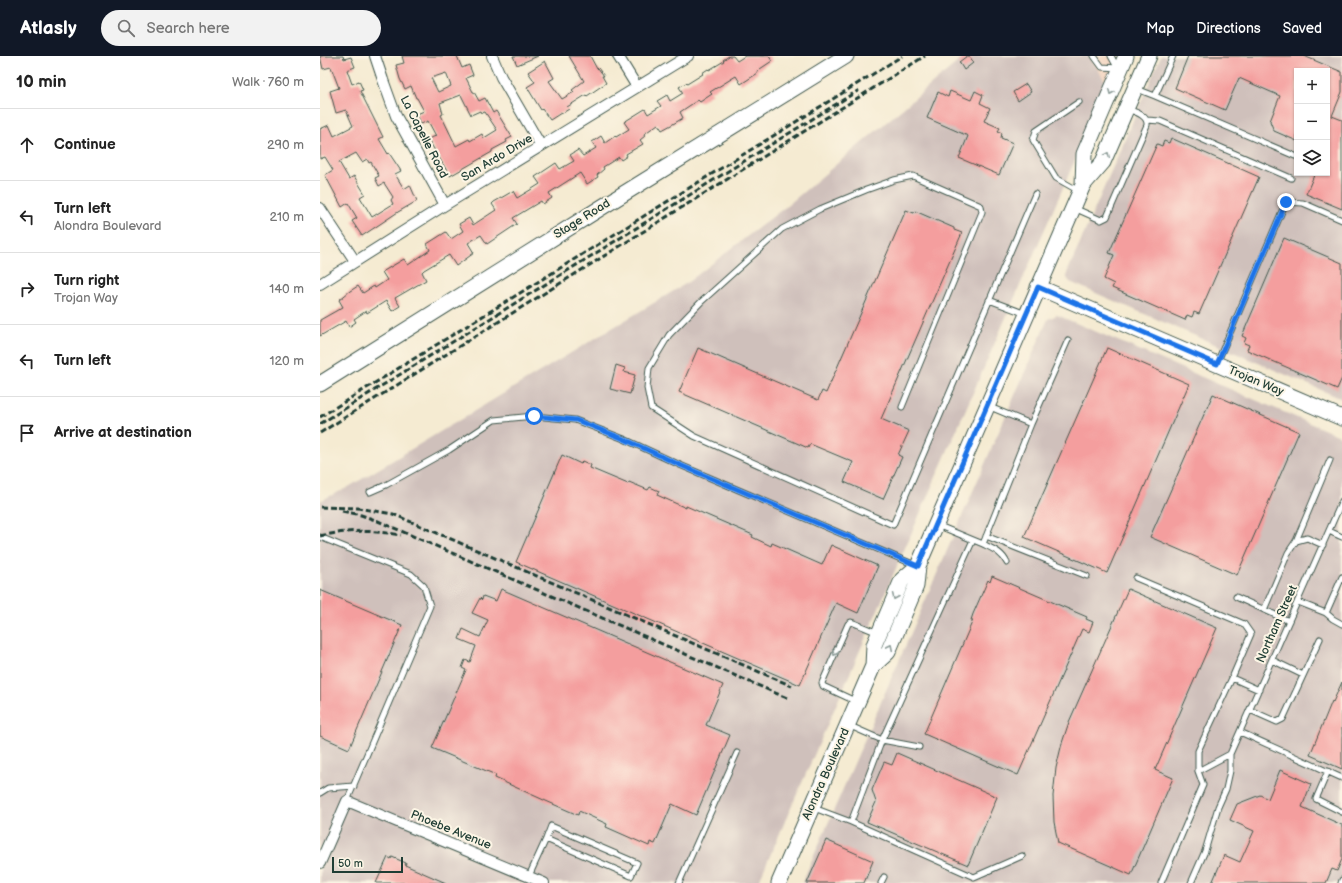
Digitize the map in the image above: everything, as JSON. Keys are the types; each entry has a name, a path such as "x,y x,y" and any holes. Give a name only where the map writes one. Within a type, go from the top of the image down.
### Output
{"main road":[{"name":"Stage Road","path":"320,384 846,56"},
{"name":"Alondra Boulevard","path":"873,666 888,652 916,586 918,566 1081,188 1103,162 1149,56"},
{"name":"Alondra Boulevard","path":"1081,188 1084,154 1121,65"},
{"name":"Trojan Way","path":"1038,287 1342,418"},
{"name":"Alondra Boulevard","path":"779,883 873,666 874,645 878,634 902,580 918,566"}],"street":[{"name":"La Capelle Road","path":"375,56 382,80 396,116 445,205"},
{"path":"492,56 504,82 541,146"},
{"path":"618,56 637,87"},
{"name":"San Ardo Drive","path":"320,284 445,205 688,56"},
{"path":"320,208 355,261"},
{"path":"320,862 347,801"},
{"name":"Phoebe Avenue","path":"347,801 544,883"}],"lane":[{"path":"1094,56 1102,67 1121,65"},
{"path":"1111,56 1121,65"},
{"path":"1155,96 1173,56"},
{"path":"1136,88 1294,156"},
{"path":"1079,102 1036,131 1032,140 1056,178 1081,188"},
{"path":"1127,108 1142,115 1147,120 1160,121 1290,178"},
{"path":"1073,207 1101,220 1107,217 1147,125 1147,120"},
{"path":"902,407 982,212 981,206 913,176 894,180 866,190 820,209 782,229 701,302 669,335 648,368 647,388 651,408 694,436 893,525 1035,194"},
{"path":"1217,364 1286,202 1303,203 1342,220"},
{"path":"989,300 1026,314"},
{"path":"983,544 1031,424 1068,340"},
{"path":"987,406 1031,424"},
{"path":"370,492 386,485 449,450 494,420 534,416 576,420 624,439 680,465 918,566"},
{"path":"1264,610 1288,552 1296,541 1330,460"},
{"name":"Northam Street","path":"1230,754 1342,501"},
{"path":"936,525 998,551 1004,556 1007,563"},
{"path":"1329,531 1342,537"},
{"path":"986,536 1087,576"},
{"path":"320,537 411,574 424,586 430,606 347,801"},
{"path":"1296,541 1307,538 1323,545"},
{"path":"851,822 882,740 973,540"},
{"path":"1326,613 1342,577"},
{"path":"1136,578 1244,624 1251,634 1198,751 1198,771 1203,785 1161,883"},
{"path":"1236,597 1289,621"},
{"path":"1298,602 1326,613 1333,620 1342,624"},
{"path":"858,702 823,686 822,683 848,624 851,622 878,634"},
{"path":"1250,710 1277,722 1283,719 1320,639"},
{"path":"1272,660 1303,675"},
{"path":"1232,678 1259,690"},
{"path":"848,725 882,740 919,747"},
{"path":"1240,732 1342,778"},
{"path":"679,883 737,753"},
{"path":"1191,883 1205,851 1218,807 1226,789 1230,772 1230,754 1198,771"},
{"path":"1328,772 1316,799 1342,812"},
{"path":"320,794 328,788 354,786"},
{"path":"812,807 851,822 974,877 1022,856"},
{"path":"529,876 551,826 637,863 631,876 546,839"},
{"path":"881,883 884,877"}],"shaded area":[{"path":"965,56 1089,56 1108,85 758,883 320,883 320,501 347,488 687,283 788,205"},
{"path":"1089,56 1120,56 1108,85 1100,73"},
{"path":"1161,56 1342,56 1342,399 1070,282 1067,278 1067,273"},
{"path":"1057,315 1342,437 1342,883 802,883 1048,319"}],"building":[{"path":"320,56 343,56 344,59 351,57 355,67 347,70 352,84 359,81 363,90 360,91 383,137 379,139 401,171 395,174 404,189 410,185 417,201 362,236 352,221 357,218 348,203 342,207 325,175 333,170 325,157 320,159 320,129 329,125 334,136 353,126 346,110 336,113 330,91 339,88 331,67 323,69","holes":["356,153 362,162 367,159 369,163 371,162 379,176 375,178 379,186 384,183 393,197 391,200 393,204 372,217 360,197 365,194 354,176 349,179 339,162"]},
{"path":"402,56 457,56 462,68 469,65 473,75 466,78 479,101 485,98 493,113 496,111 512,137 506,140 507,142 492,150 492,152 450,176 428,139 436,136 428,121 421,124 417,114 424,111 411,86 405,89 400,79 396,65 404,63","holes":["446,73 451,86 438,92 431,78","461,95 471,115 480,111 481,113 485,112 497,130 484,138 482,134 470,141 469,139 456,146 441,115 443,114 440,103"]},
{"path":"513,56 538,56 517,65"},
{"path":"569,56 590,56 597,69 598,68 604,76 602,76 606,83 567,107 569,109 550,120 542,109 541,110 527,87 535,82 528,72 545,61 554,78 549,81 562,99 574,92 572,90 584,81"},
{"path":"729,56 733,56 737,61 745,56 769,56 772,61 757,71 758,73 741,84 736,76 710,92 712,94 700,102 698,100 680,112 683,118 673,124 662,130 658,124 644,134 645,136 640,140 643,144 626,154 627,156 621,160 619,157 603,167 604,169 597,175 598,177 587,184 580,173 549,193 552,198 543,204 541,201 513,218 517,224 487,244 481,235 468,243 474,253 456,266 449,255 424,270 422,272 426,280 395,298 400,306 392,311 386,301 354,319 356,322 349,327 346,321 320,336 320,320 343,307 339,300 350,291 358,286 363,293 374,286 375,288 387,280 382,272 404,259 408,265 430,250 427,244 446,232 451,239 463,231 459,224 469,218 473,225 496,210 492,204 494,202 513,191 517,198 532,189 540,184 535,177 556,163 560,169 574,161 570,155 578,150 583,156 596,148 592,142 601,136 605,143 629,129 624,122 645,109 648,114 661,106 657,101 667,95 670,101 683,93 679,87 686,83 687,84 708,69 709,70 724,61 723,60"},
{"path":"969,56 973,63 964,70 959,62"},
{"path":"1188,56 1304,56 1342,72 1342,92 1332,116 1342,120 1342,209 1306,194 1314,176 1330,176 1330,68 1294,68 1294,140 1274,131 1270,121 1280,96 1239,78 1225,110 1175,88"},
{"path":"1026,84 1031,92 1018,101 1013,92"},
{"path":"950,91 971,100 975,91 983,95 980,103 990,108 984,121 1000,128 998,131 1002,133 1001,138 1013,143 999,175 959,158 968,136 927,118 938,92 948,97"},
{"path":"1171,138 1259,177 1199,314 1194,312 1192,317 1187,315 1185,320 1112,288 1114,284 1104,279 1114,255 1109,253 1157,144 1162,146 1164,141 1169,143"},
{"path":"906,210 914,213 915,211 962,233 881,419 909,431 898,455 902,457 883,499 844,482 853,462 810,444 808,448 679,392 698,348 818,400 822,391 826,393"},
{"path":"1284,238 1342,263 1342,378 1337,389 1247,350 1249,345 1244,343 1246,338 1242,336"},
{"path":"1107,348 1189,384 1107,573 1024,537"},
{"path":"616,365 625,368 624,372 635,375 630,394 610,389"},
{"path":"1213,394 1299,432 1237,575 1150,537"},
{"path":"562,455 581,464 582,461 591,465 590,468 628,484 629,482 648,490 650,487 659,491 657,495 753,535 752,537 771,546 772,543 822,565 831,545 878,566 858,613 836,603 800,685 516,562"},
{"path":"992,576 1087,617 1086,619 1093,622 1089,632 1082,629 1018,775 924,734 973,620 971,620 973,614 988,580 990,582"},
{"path":"501,589 723,685 706,725 730,735 696,815 672,804 655,844 650,842 649,846 606,827 607,824 579,811 578,815 495,778 496,775 432,748 466,670 462,668 465,660 470,662 476,646 459,639 463,629 480,637 488,620 472,613 480,598 482,600 483,596 496,601"},
{"path":"1128,589 1217,628 1155,770 1173,778 1131,875 1058,843 1054,822 1053,796 1056,768 1069,722"},
{"path":"320,590 402,625 349,749 320,736"},
{"path":"1342,682 1342,769 1310,755 1332,701 1333,702"},
{"path":"897,753 997,797 968,865 867,822 876,802 872,790 884,762 892,765"},
{"path":"1280,770 1311,784 1302,807 1342,825 1342,859 1337,871 1332,869 1326,883 1212,883 1224,855 1240,862 1254,831 1230,820 1237,804 1260,795 1268,799"},
{"path":"826,840 873,861 864,883 807,883"},
{"path":"388,857 391,859 392,857 406,863 405,865 446,883 376,883"}],"railway":[{"path":"320,417 902,56"},
{"path":"320,433 925,56"},
{"path":"320,424 859,90"},
{"path":"320,507 358,508 393,514 792,686"},
{"path":"342,511 361,515 378,521 787,698"},
{"path":"320,536 360,531 401,535"}],"route":[{"path":"534,416 576,420 624,439 680,465 918,566 1038,287 1217,364 1286,202"}]}
